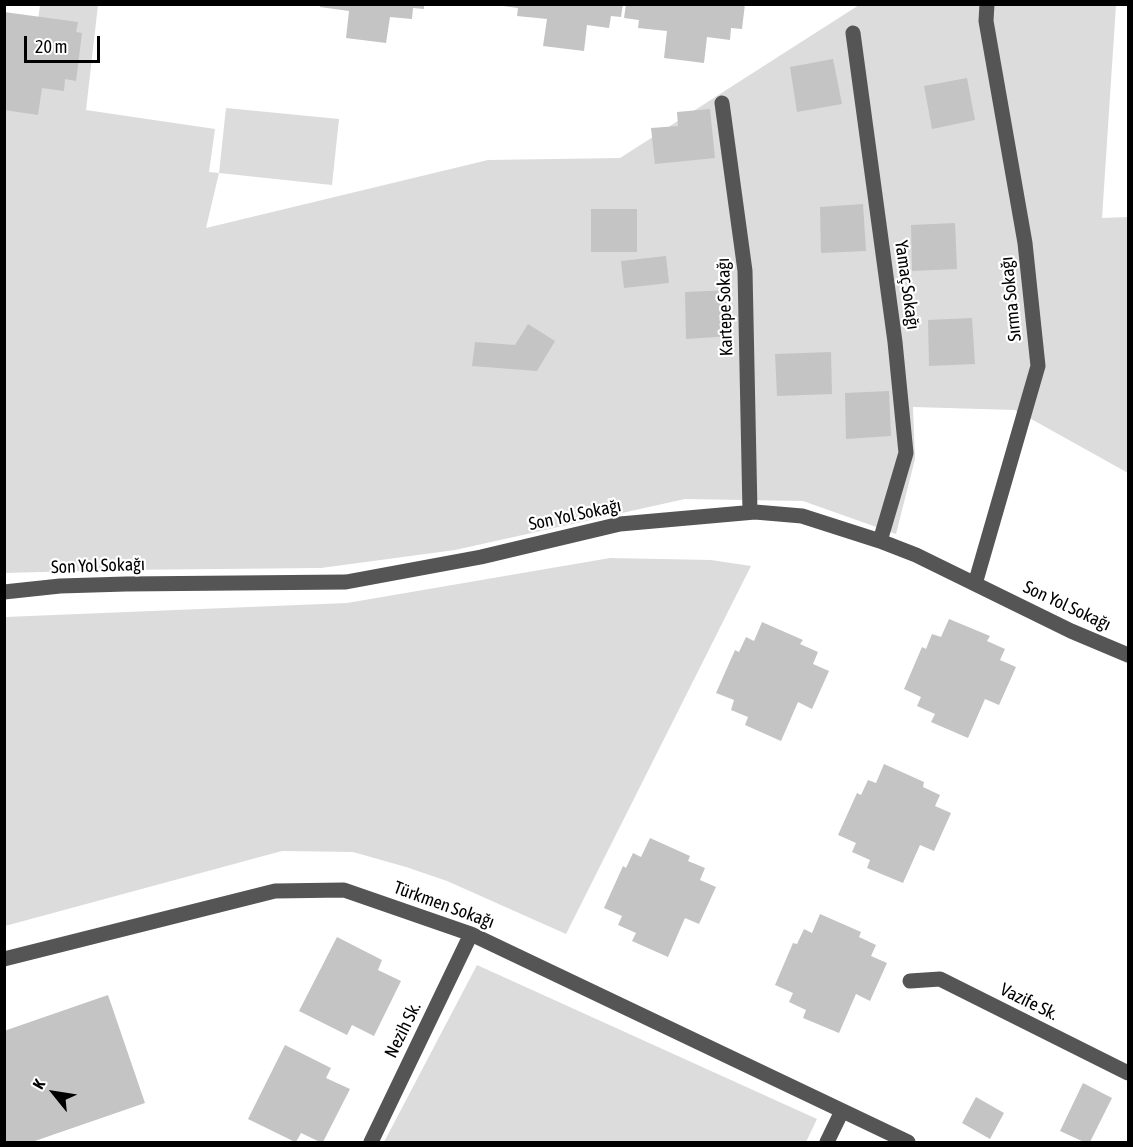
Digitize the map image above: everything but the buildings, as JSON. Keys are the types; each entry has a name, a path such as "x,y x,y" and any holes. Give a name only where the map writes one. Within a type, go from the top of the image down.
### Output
{"street":[{"name":"Sırma Sokağı","path":"975,584 1038,366 1025,243 986,21 987,4"},
{"name":"Yamaç Sokağı","path":"853,33 895,342 906,453 880,541"},
{"name":"Kartepe Sokağı","path":"722,103 745,271 750,512"},
{"name":"Son Yol Sokağı","path":"4,592 60,586 126,584 346,582 480,557 620,524 750,512 802,516 880,541 916,555 1071,631 1128,655"},
{"name":"Türkmen Sokağı","path":"4,959 274,891 344,890 471,934 908,1143"},
{"name":"Nezih Sk.","path":"371,1143 471,934"},
{"name":"Vazife Sk.","path":"910,981 940,979 1128,1073"},
{"path":"827,1143 842,1111"}],"shaded area":[{"path":"40,5 98,5 86,110 215,129 209,172 219,173 206,228 488,160 620,158 859,5 1116,5 1102,218 1128,217 1128,473 1015,410 913,407 915,459 896,534 803,501 685,499 455,550 321,568 5,573 4,17 38,20"},
{"path":"226,108 339,119 332,185 219,173"},
{"path":"610,558 711,560 751,566 566,934 447,881 353,852 282,851 5,926 5,617 347,603"},
{"path":"477,965 817,1119 806,1142 384,1142"}]}
